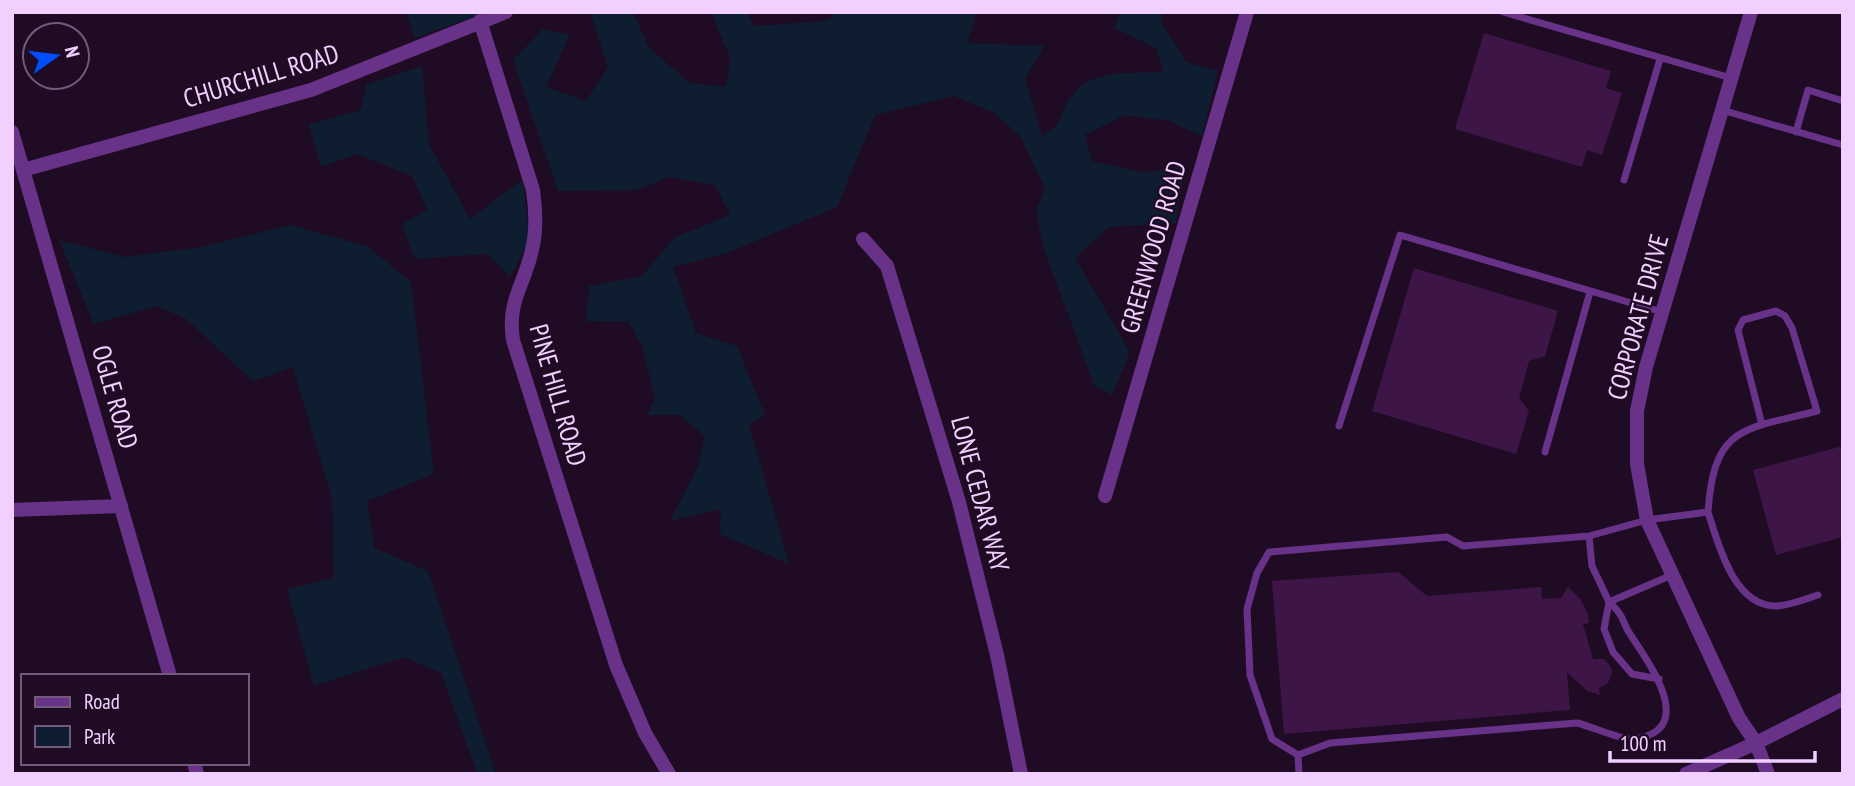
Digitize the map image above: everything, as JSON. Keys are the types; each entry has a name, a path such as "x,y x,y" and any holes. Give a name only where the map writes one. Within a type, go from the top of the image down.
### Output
{"street":[{"name":"CHURCHILL ROAD","path":"23,170 311,90 506,12"},
{"name":"GREENWOOD ROAD","path":"1105,496 1247,12"},
{"name":"CORPORATE DRIVE","path":"1751,12 1646,367 1637,411 1637,464 1647,520 1740,718 1756,743 1768,774"},
{"name":"PINE HILL ROAD","path":"480,21 533,190 536,209 532,251 511,309 513,340 616,665 645,733 669,774"},
{"name":"OGLE ROAD","path":"12,132 169,674"},
{"name":"LONE CEDAR WAY","path":"863,239 887,265 959,502 997,654 1021,774"},
{"path":"12,510 121,506"},
{"path":"1686,774 1756,743 1843,699"}],"lane":[{"path":"1503,12 1732,78"},
{"path":"1624,180 1660,59"},
{"path":"1796,132 1808,90 1843,101"},
{"path":"1723,110 1843,145"},
{"path":"1339,426 1400,235 1663,312"},
{"path":"1545,452 1590,292"},
{"path":"1762,425 1738,330 1743,320 1776,311 1785,316 1792,328 1817,411 1748,429 1720,453 1712,470 1708,512 1720,550 1732,574 1749,595 1764,605 1778,606 1818,595"},
{"path":"1298,755 1272,739 1250,675 1247,609 1257,573 1269,552 1447,537 1462,546 1589,536 1647,520 1708,512"},
{"path":"1298,755 1330,743 1577,723 1600,727 1630,740 1646,737 1659,728 1666,709 1659,679 1629,634 1623,615 1609,602 1592,566 1589,536"},
{"path":"1609,602 1673,574"},
{"path":"1609,602 1604,629 1613,652 1632,674 1659,679"},
{"path":"1298,755 1299,774"}],"green space":[{"path":"406,12 487,12 415,38"},
{"path":"590,12 633,12 649,48 690,83 726,87 730,58 711,12 747,12 755,26 824,21 839,12 977,12 967,43 1044,46 1025,79 1042,136 1059,121 1074,93 1092,79 1115,74 1163,72 1156,48 1114,28 1120,12 1163,12 1161,22 1186,62 1218,71 1202,136 1169,121 1125,115 1085,135 1092,161 1145,173 1185,165 1176,223 1109,227 1075,258 1130,352 1112,395 1095,387 1043,247 1036,211 1045,188 1020,136 993,112 954,96 875,115 837,207 727,253 673,267 696,333 737,346 765,415 749,425 789,564 720,534 721,509 670,521 698,466 705,436 679,415 647,415 655,399 642,346 629,322 586,321 589,286 642,276 674,238 730,215 715,185 669,177 637,190 558,191 513,60 543,29 570,35 546,87 586,101 608,67"},
{"path":"422,66 429,144 470,219 523,179 529,240 510,277 487,254 415,259 402,224 427,210 412,176 357,154 321,167 309,124 361,110 366,85"},
{"path":"290,225 367,246 411,282 434,474 367,501 374,548 428,571 496,774 472,774 476,770 441,673 404,657 314,686 287,589 334,578 332,499 293,367 253,381 185,318 156,306 94,324 59,240 125,257 201,247"}],"building":[{"path":"1484,33 1611,71 1606,88 1622,93 1602,155 1587,150 1582,167 1455,129"},
{"path":"1414,268 1558,311 1545,356 1529,361 1519,398 1529,411 1516,454 1372,411"},
{"path":"1843,446 1843,537 1776,555 1753,470"},
{"path":"1398,572 1427,596 1541,587 1542,599 1561,598 1568,587 1580,599 1588,614 1589,623 1583,624 1593,659 1604,659 1611,667 1608,683 1599,688 1600,695 1587,691 1567,672 1570,710 1284,734 1272,581"}]}
